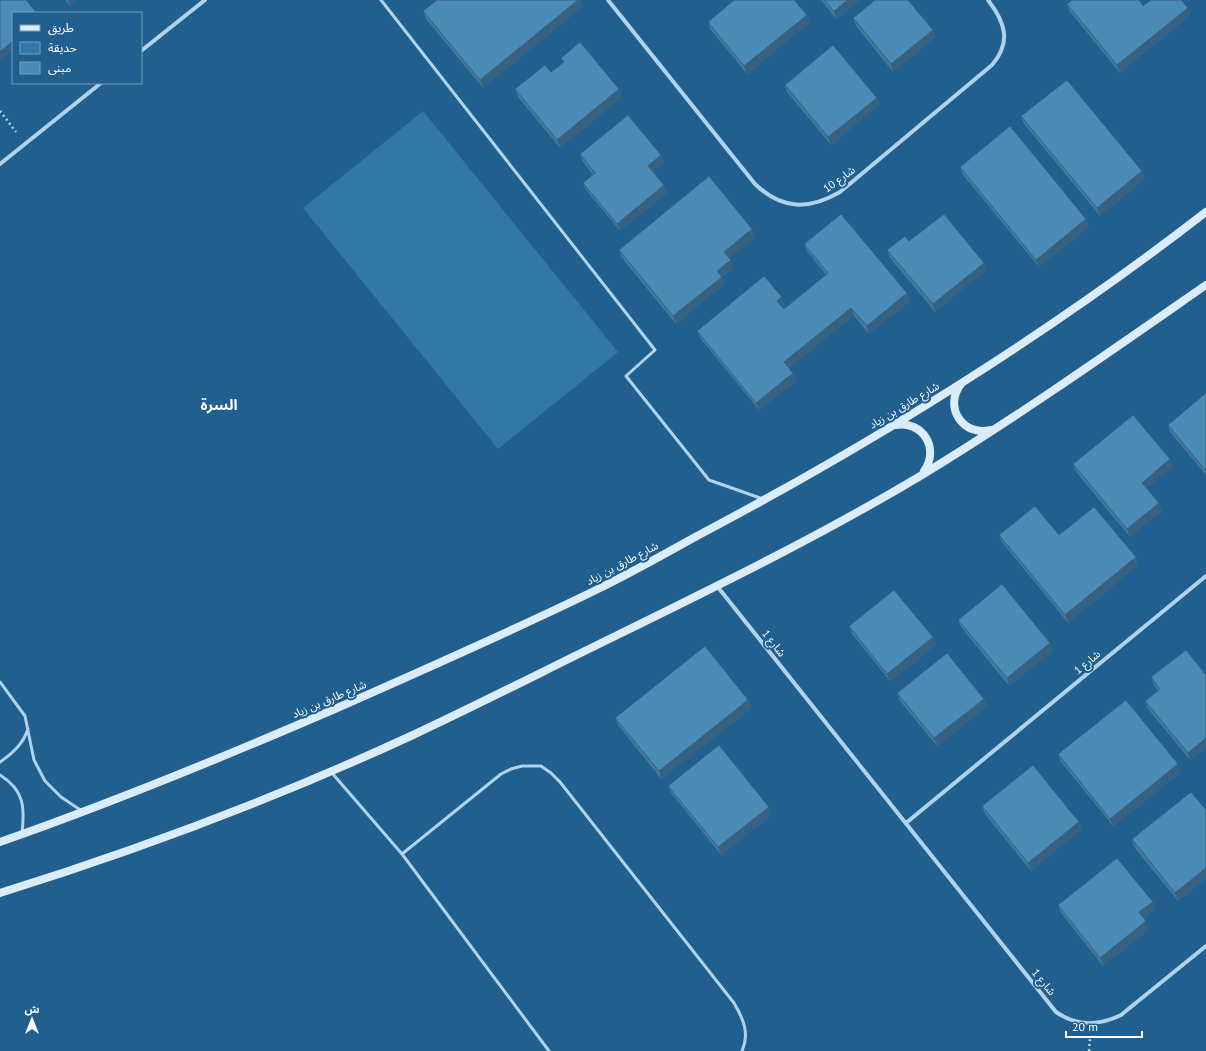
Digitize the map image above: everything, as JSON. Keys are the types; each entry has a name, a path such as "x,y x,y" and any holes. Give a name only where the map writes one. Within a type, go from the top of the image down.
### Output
{"main road":[{"name":"شارع طارق بن زياد","path":"0,842 83,812 237,751 420,672 596,590 766,500 890,427 966,380 1081,304 1206,212"},
{"path":"0,893 96,863 226,815 331,772 414,735 717,586 856,514 919,476 994,429 1206,285"},
{"path":"966,380 959,388 954,398 955,410 959,420 967,427 978,432 994,429"},
{"path":"890,427 897,425 910,425 916,427 926,436 931,448 931,454 928,466 919,476"}],"street":[{"path":"142,50 205,0"},
{"name":"شارع 10","path":"608,0 755,184 774,200 796,204 817,203 840,192 1000,57 1004,47 1005,36 1000,16 988,0"},
{"path":"0,164 100,84"},
{"name":"شارع 1","path":"906,824 1206,576"},
{"name":"شارع 1","path":"717,586 1056,1012 1071,1021 1080,1023 1111,1020 1121,1015 1206,946"}],"lane":[{"path":"381,0 655,350 626,376 709,480 766,500"},
{"path":"0,682 20,706 25,716 29,727 34,760 45,781 61,797 83,812"},
{"path":"0,762 18,747 25,737 29,727"},
{"path":"402,854 501,774 522,766 541,766 560,782 734,1003 744,1023 746,1043 742,1051"},
{"path":"331,772 402,854 549,1051"},
{"path":"0,775 16,788 21,798 24,810 22,834"}],"path":[{"path":"0,111 25,144"}],"green space":[{"path":"423,111 618,352 498,449 303,208"}],"building":[{"path":"0,0 26,0 36,12 12,12 12,42 0,52"},
{"path":"437,0 578,0 480,80 423,11"},
{"path":"734,0 794,0 807,15 744,66 708,22"},
{"path":"824,0 848,0 834,11"},
{"path":"875,0 908,0 933,30 891,64 853,18"},
{"path":"1072,0 1139,0 1143,6 1151,0 1181,0 1188,8 1117,65 1067,4"},
{"path":"580,42 619,89 557,140 515,89 545,65 551,72 564,62 561,58"},
{"path":"833,45 877,98 828,137 785,85"},
{"path":"1067,80 1142,171 1097,208 1021,116"},
{"path":"628,115 661,155 648,166 664,185 617,224 583,183 595,173 580,154"},
{"path":"1010,126 1086,219 1036,260 960,167"},
{"path":"709,176 752,229 724,252 731,260 717,271 722,277 673,316 619,250"},
{"path":"841,214 907,293 867,326 851,308 784,362 793,373 756,403 697,331 764,276 782,297 777,301 784,309 828,273 804,244"},
{"path":"944,214 984,263 933,304 887,250 905,236 909,241"},
{"path":"1206,393 1206,471 1168,425"},
{"path":"1133,415 1170,459 1142,483 1159,503 1127,529 1073,464"},
{"path":"1035,506 1059,535 1094,507 1136,557 1065,615 999,535"},
{"path":"1002,584 1050,643 1007,678 958,620"},
{"path":"894,590 933,637 887,674 849,626"},
{"path":"705,646 748,700 659,771 615,718"},
{"path":"1186,650 1206,675 1206,738 1188,753 1145,701 1160,689 1151,677"},
{"path":"947,653 984,699 934,738 897,693"},
{"path":"1126,700 1178,764 1110,819 1058,754"},
{"path":"719,745 769,807 718,847 668,786"},
{"path":"1033,765 1079,822 1028,863 982,806"},
{"path":"1191,792 1206,810 1206,868 1175,893 1132,839"},
{"path":"1117,858 1153,902 1139,912 1146,921 1100,958 1058,905"}],"district":[{"name":"السرة","path":"219,404"}]}
